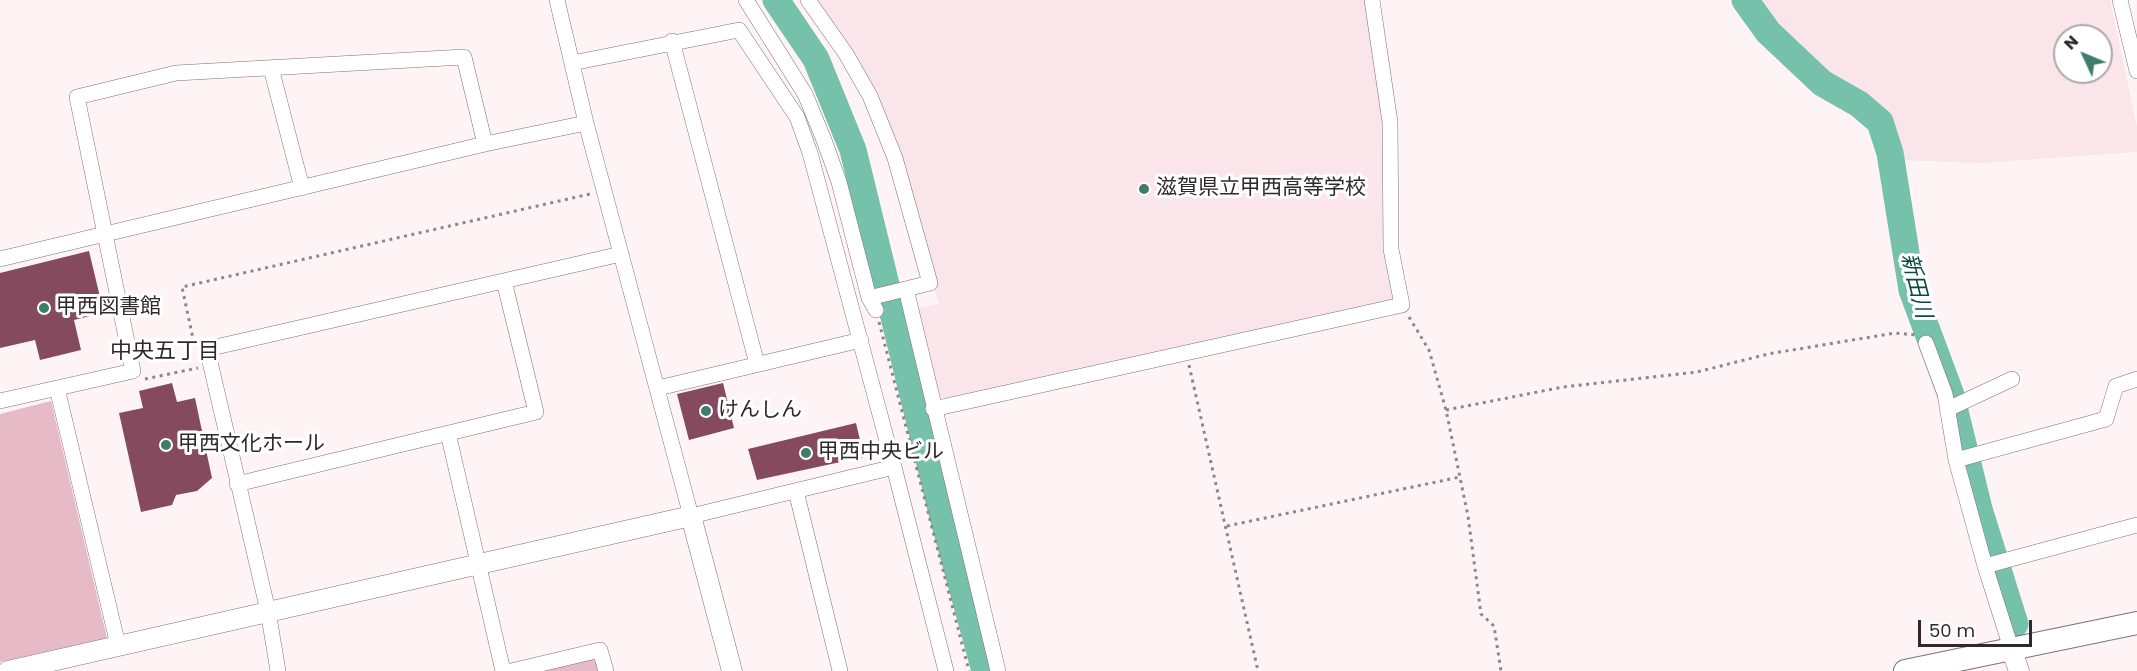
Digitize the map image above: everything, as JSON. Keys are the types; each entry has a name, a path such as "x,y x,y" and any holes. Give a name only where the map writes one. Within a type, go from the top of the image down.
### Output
{"main road":[{"path":"1905,671 2137,623"}],"street":[{"path":"557,0 586,123 732,671"},
{"path":"746,0 805,94 839,182 873,301 930,283 895,158 870,96 846,54 808,0"},
{"path":"933,409 1402,305 1391,249 1390,122 1372,0"},
{"path":"2120,0 2137,70"},
{"path":"572,63 672,41 740,30 791,108 810,153 861,340 946,671"},
{"path":"672,41 757,364"},
{"path":"0,401 133,370 77,98 176,73 464,57 485,144"},
{"path":"271,68 302,188"},
{"path":"0,259 485,144 586,123"},
{"path":"278,671 268,611 207,349 621,254"},
{"path":"237,484 536,412 504,281"},
{"path":"902,290 998,671"},
{"path":"658,388 861,340"},
{"path":"1926,343 1953,406 2011,648 2019,671"},
{"path":"1953,406 2012,379"},
{"path":"1964,458 2106,419 2116,386 2137,379"},
{"path":"57,388 118,645"},
{"path":"448,433 503,671"},
{"path":"8,671 37,668 118,645 691,516 894,467"},
{"path":"796,491 840,671"},
{"path":"1992,564 2137,525"},
{"path":"511,671 600,650 606,671"}],"path":[{"path":"195,351 182,287 604,191"},
{"path":"873,301 969,671"},
{"path":"1402,305 1429,350 1446,410 1460,477 1481,614 1494,626 1501,671"},
{"path":"1446,410 1563,387 1697,372 1768,354 1895,333 1917,335 1926,343"},
{"path":"1186,352 1258,671"},
{"path":"138,381 198,368"},
{"path":"1226,526 1460,477"}],"shaded area":[{"name":"滋賀県立甲西高等学校","path":"810,0 1367,0 1383,122 1398,298 946,398 935,394 915,309 939,304 883,124"},
{"path":"1760,0 2110,0 2137,127 2137,152 1980,163 1900,160 1887,117 1865,94 1819,67 1766,14"},
{"path":"51,401 107,638 0,662 0,414"},
{"path":"589,657 598,663 600,671 533,671"}],"building":[{"name":"甲西図書館","path":"89,251 100,297 86,300 90,316 74,320 81,350 40,360 35,340 0,348 0,273"},
{"name":"甲西文化ホール","path":"172,383 177,402 195,398 212,478 197,491 176,495 172,505 141,512 119,413 143,408 139,391"},
{"name":"けんしん","path":"723,383 734,428 689,440 677,394"},
{"name":"甲西中央ビル","path":"856,423 864,457 757,480 748,449"}],"waterway":[{"path":"776,0 816,59 853,150 943,517 985,671"},
{"name":"新田川","path":"1745,0 1768,32 1822,83 1859,104 1880,122 1890,153 1912,290 1951,395 1979,509 2015,624"}],"place":[{"name":"滋賀県立甲西高等学校","path":"1144,189"},
{"name":"甲西図書館","path":"44,308"},
{"name":"けんしん","path":"706,411"},
{"name":"甲西文化ホール","path":"166,445"},
{"name":"甲西中央ビル","path":"806,453"}],"district":[{"name":"中央五丁目","path":"165,352"}]}
